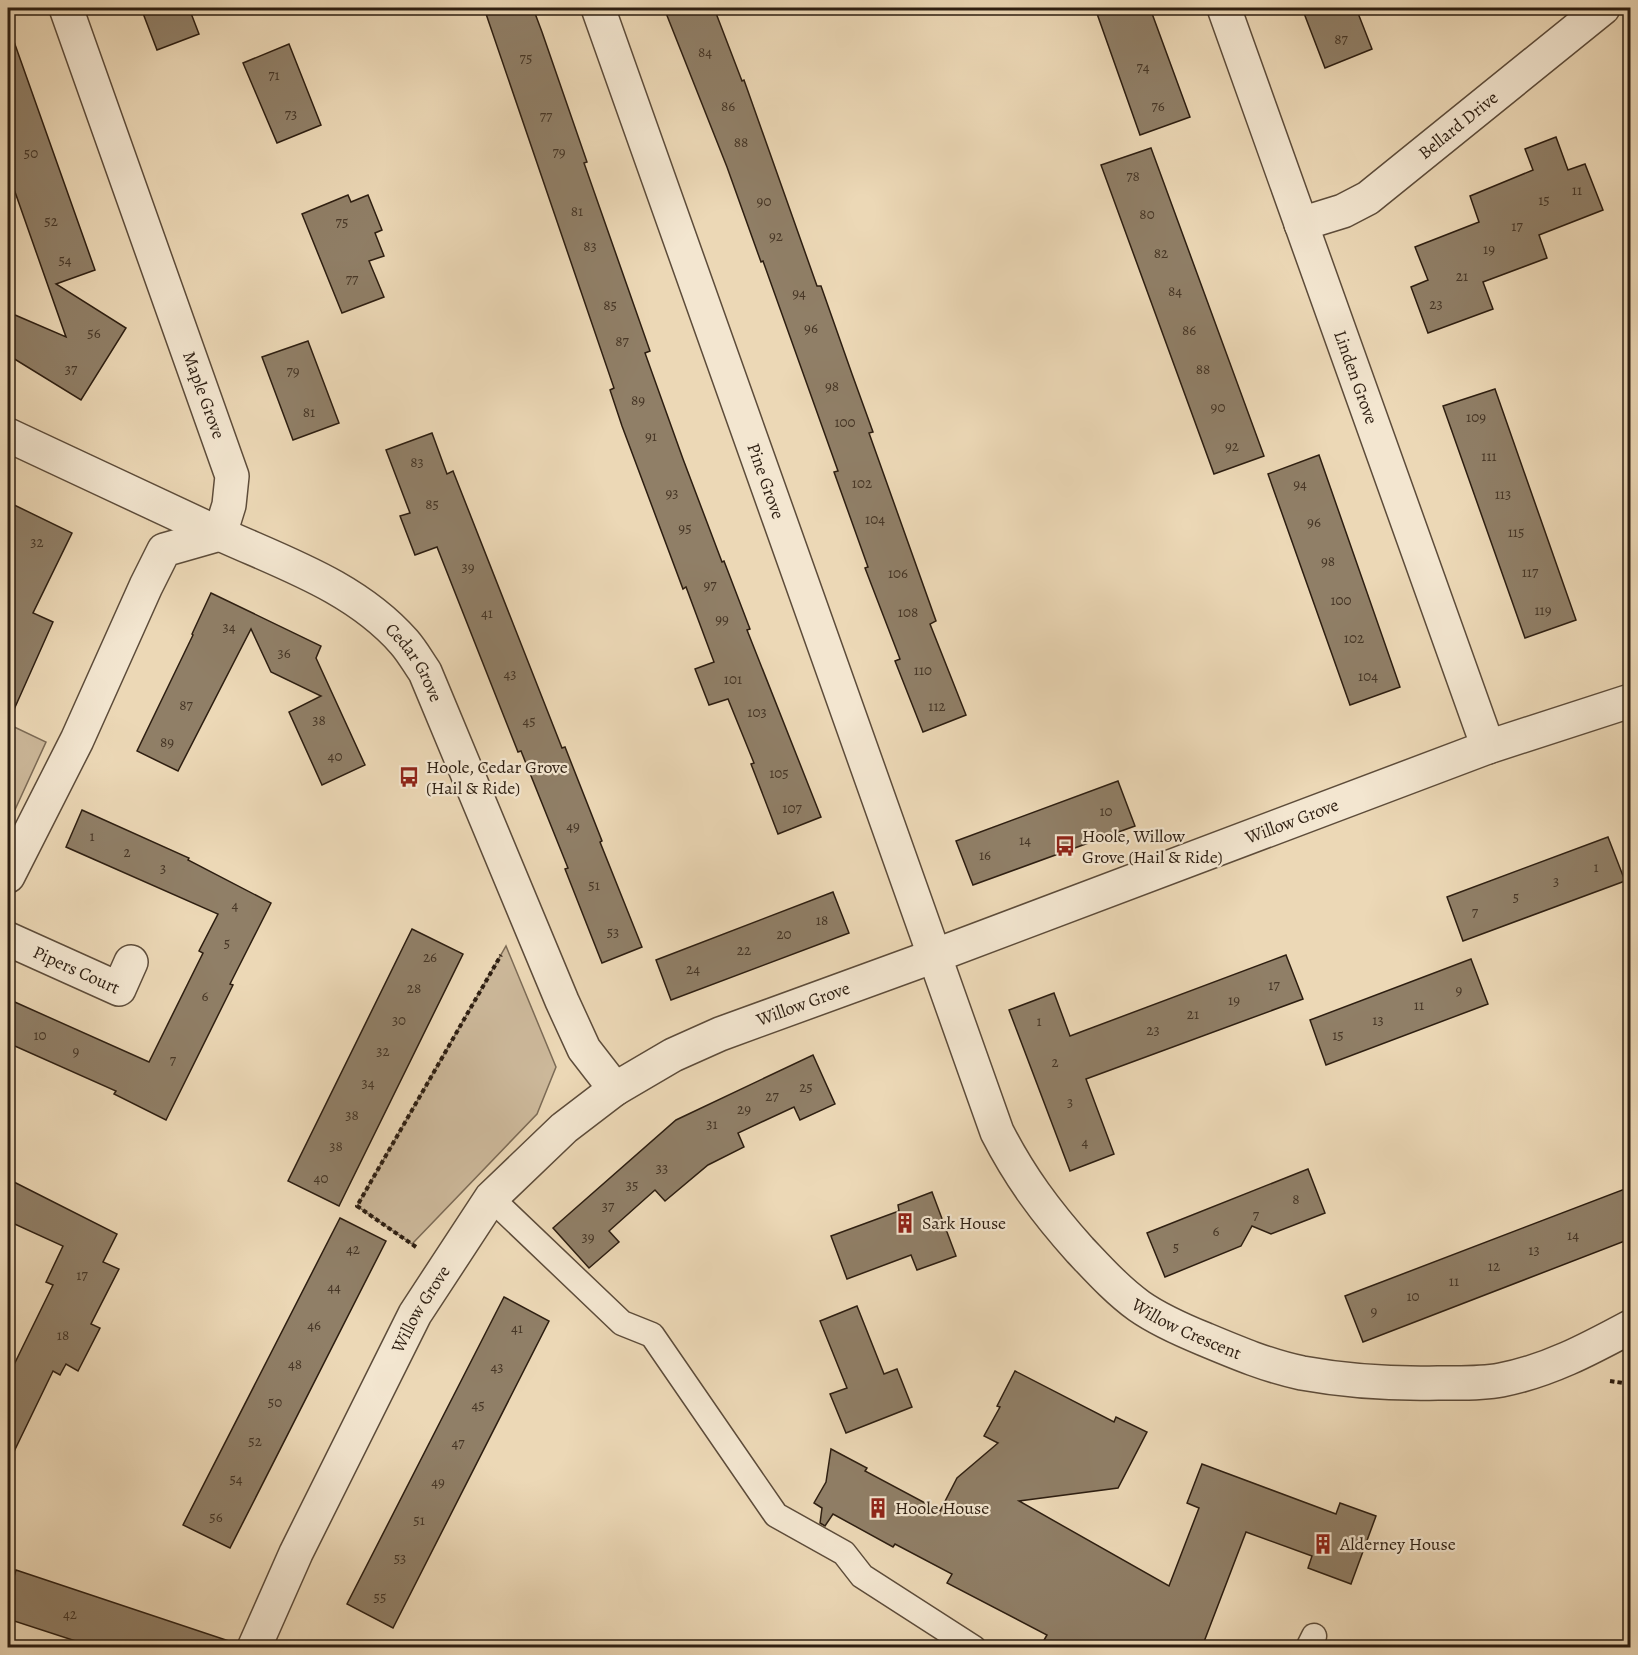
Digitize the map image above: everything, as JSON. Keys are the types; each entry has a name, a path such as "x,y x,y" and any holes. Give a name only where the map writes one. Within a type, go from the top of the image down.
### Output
{"street":[{"name":"Maple Grove","path":"66,8 232,476 228,505 220,534"},
{"name":"Pine Grove","path":"598,8 934,956"},
{"name":"Linden Grove","path":"1224,8 1488,747"},
{"name":"Bellard Drive","path":"1301,224 1342,211 1368,198 1603,8"},
{"name":"Cedar Grove","path":"8,435 315,576 385,622 405,643 424,672 562,1001 585,1049 615,1089"},
{"path":"8,876 77,740 164,550 220,534"},
{"name":"Willow Grove","path":"254,1647 296,1553 414,1314 491,1198 564,1128 615,1089 673,1055 720,1034 934,956 1488,747 1630,701"},
{"name":"Pipers Court","path":"8,939 119,989 131,962"},
{"name":"Willow Crescent","path":"934,956 997,1132 1034,1195 1114,1286 1140,1307 1178,1328 1267,1363 1302,1372 1384,1382 1468,1383 1501,1380 1565,1360 1630,1327"}],"lane":[{"path":"491,1198 622,1323 652,1335 776,1515 844,1553 862,1576 974,1647"}],"path":[{"path":"446,1268 357,1206 526,913"}],"shaded area":[{"path":"8,724 46,742 8,825"},
{"path":"506,946 556,1067 537,1114 412,1244 357,1206"}],"building":[{"path":"141,8 189,8 199,34 157,50"},
{"path":"484,8 533,8 542,32 587,162 584,163 650,351 645,353 722,562 724,561 750,629 747,630 821,817 778,834 751,764 754,763 728,699 709,705 695,669 714,662 686,587 683,589 622,426 610,390 614,388"},
{"path":"664,8 714,8 742,81 744,80 817,286 821,286 873,432 869,433 936,621 930,624 966,715 923,732 895,661 900,659 865,568 868,567 834,472 838,471 763,261 761,262 727,167"},
{"path":"1095,8 1150,8 1190,117 1140,135"},
{"path":"1302,8 1356,8 1372,49 1325,68"},
{"path":"12,36 95,270 56,284 126,328 81,400 8,355 8,312 66,337 8,172 8,37"},
{"path":"289,44 321,125 277,143 243,63"},
{"path":"1556,137 1568,170 1585,164 1603,210 1539,235 1547,258 1483,282 1493,309 1428,333 1411,287 1428,280 1415,247 1479,222 1470,196 1533,170 1525,149"},
{"path":"1151,148 1264,456 1214,474 1101,165"},
{"path":"348,195 351,202 368,195 382,230 375,233 384,256 369,261 384,297 342,313 302,214"},
{"path":"308,341 339,423 293,440 262,357"},
{"path":"1495,389 1576,620 1525,638 1443,406"},
{"path":"432,433 447,474 453,471 562,748 565,747 642,947 602,963 565,869 568,868 521,751 518,752 437,547 415,555 400,516 410,513 386,450"},
{"path":"1319,455 1400,687 1350,705 1268,474"},
{"path":"8,502 72,533 33,613 53,622 8,723"},
{"path":"211,593 321,646 316,658 365,765 322,785 289,712 321,696 271,672 251,629 178,771 137,751"},
{"path":"1118,781 1135,826 973,885 956,841"},
{"path":"82,810 189,858 188,860 271,903 166,1120 114,1094 116,1091 8,1043 8,999 149,1062 203,953 199,951 218,914 66,847"},
{"path":"1608,837 1625,881 1463,941 1447,897"},
{"path":"833,892 849,933 671,1000 656,960"},
{"path":"412,929 463,954 339,1206 288,1181"},
{"path":"1286,955 1303,999 1086,1079 1114,1154 1070,1171 1009,1010 1054,993 1070,1036"},
{"path":"1471,959 1488,1004 1326,1065 1310,1020"},
{"path":"813,1055 835,1104 800,1120 794,1107 738,1133 744,1147 708,1165 665,1201 655,1190 609,1231 619,1242 589,1268 553,1228 676,1120"},
{"path":"1308,1169 1325,1213 1271,1234 1252,1226 1241,1246 1165,1277 1147,1233"},
{"path":"8,1179 117,1234 103,1262 119,1269 91,1324 100,1328 78,1371 66,1364 60,1375 53,1371 8,1464 8,1377 53,1285 46,1282 63,1246 8,1221"},
{"path":"1630,1187 1630,1239 1363,1342 1345,1296"},
{"name":"Sark House","path":"932,1192 956,1256 917,1270 911,1255 847,1279 831,1236 899,1211 898,1205"},
{"path":"340,1218 386,1241 230,1548 183,1525"},
{"path":"504,1297 549,1321 393,1628 347,1604"},
{"path":"857,1306 884,1374 897,1369 912,1407 846,1433 830,1394 847,1388 820,1321"},
{"name":"Hoole House","path":"1015,1371 1114,1422 1116,1417 1147,1432 1118,1488 1019,1501 1169,1586 1199,1508 1187,1503 1202,1464 1336,1514 1340,1503 1376,1516 1351,1584 1308,1568 1312,1556 1246,1532 1202,1647 1040,1647 1047,1635 947,1583 952,1574 895,1544 893,1547 833,1514 825,1526 820,1523 822,1508 814,1503 826,1482 831,1449 867,1468 865,1471 940,1511 957,1478 998,1443 984,1436 1000,1407 997,1406"},
{"path":"16,1570 229,1641 228,1647 94,1647 8,1619 8,1596"}],"place":[{"name":"Hoole, Cedar Grove (Hail & Ride)","path":"409,777"},
{"name":"Hoole, Willow Grove (Hail & Ride)","path":"1065,846"},
{"name":"Sark House","path":"905,1223"},
{"name":"Hoole House","path":"878,1508"},
{"name":"Alderney House","path":"1323,1544"}]}
